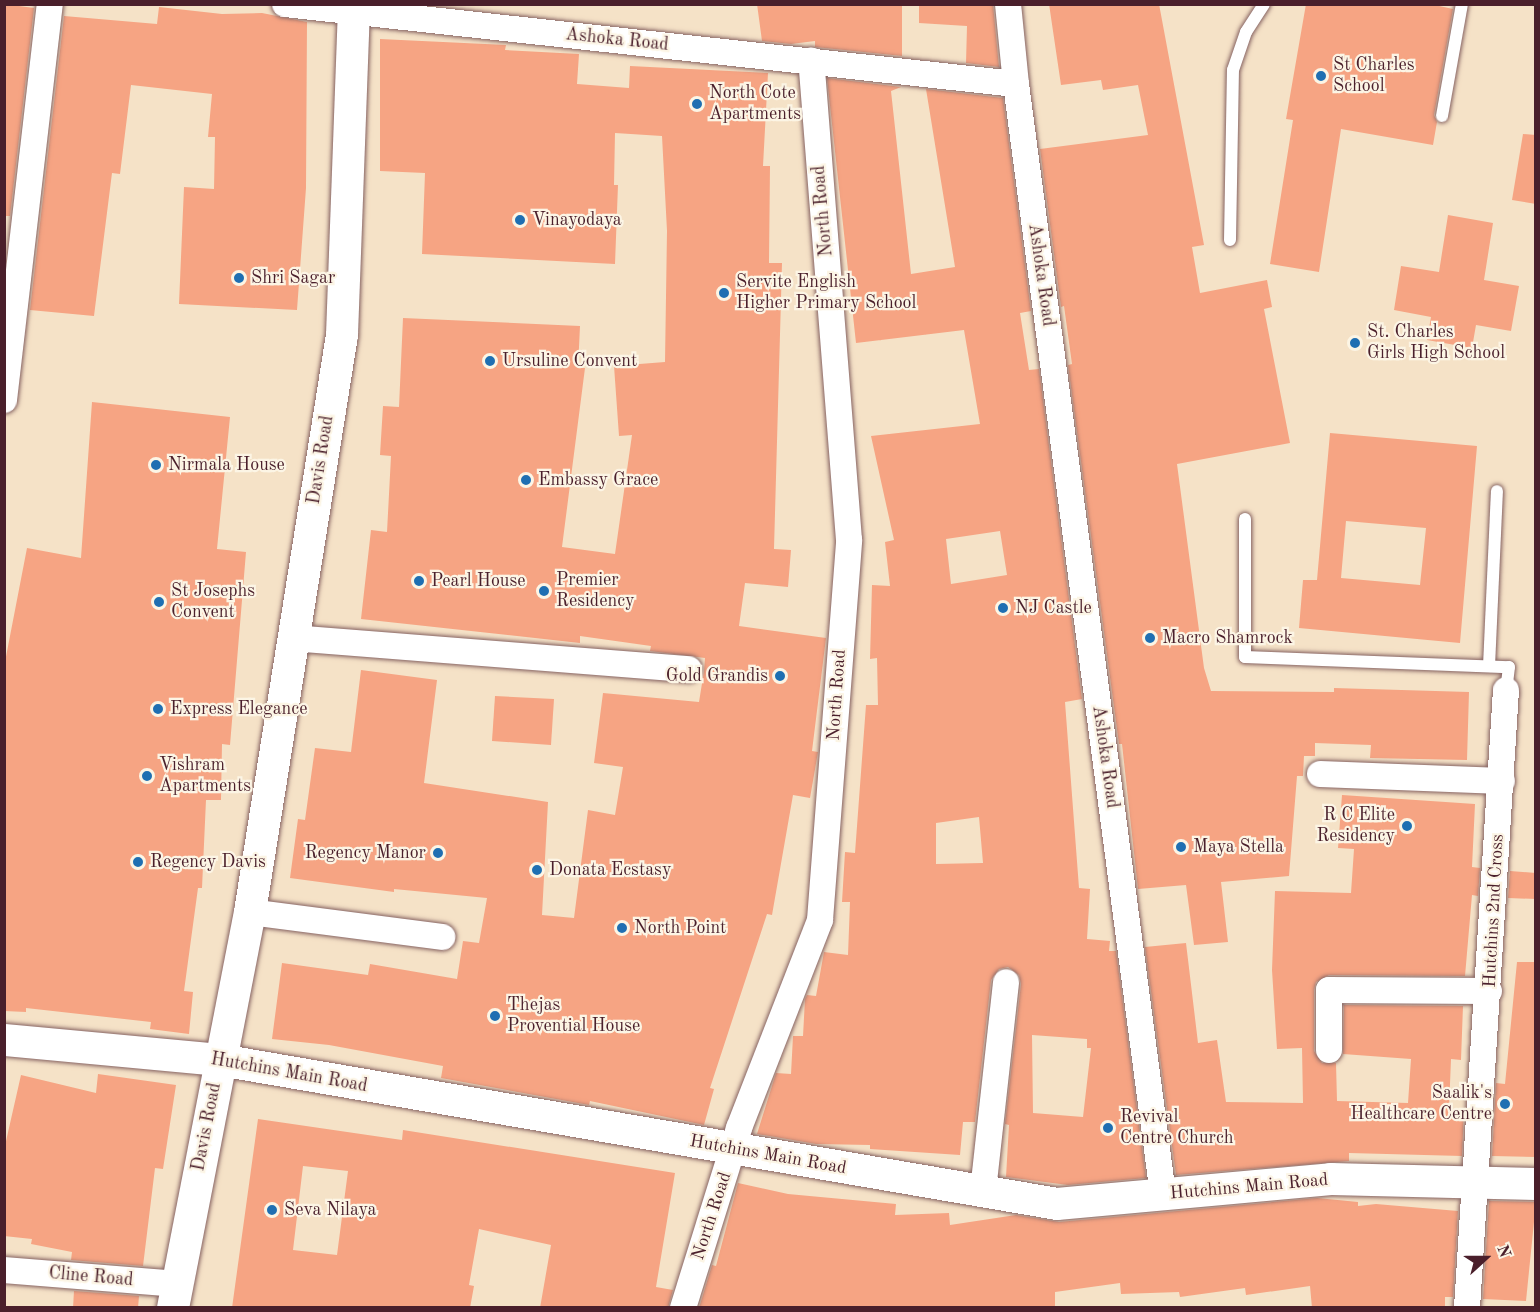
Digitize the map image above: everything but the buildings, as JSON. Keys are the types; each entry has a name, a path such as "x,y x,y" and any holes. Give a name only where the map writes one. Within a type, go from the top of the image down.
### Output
{"street":[{"path":"4,400 50,4"},
{"name":"Ashoka Road","path":"285,4 354,8 1016,84 1163,1194"},
{"path":"1008,4 1016,84"},
{"name":"Davis Road","path":"175,1296 250,912 342,335 354,8"},
{"name":"North Road","path":"683,1308 733,1150 820,920 849,540 811,61"},
{"path":"292,638 689,669"},
{"name":"Hutchins 2nd Cross","path":"1467,1308 1478,1183 1506,690"},
{"path":"1320,774 1502,781"},
{"path":"250,912 442,938"},
{"path":"983,1191 1006,982"},
{"path":"1329,1050 1329,990 1489,991"},
{"name":"Hutchins Main Road","path":"4,1041 220,1060 1057,1204 1331,1179 1536,1184"},
{"name":"Cline Road","path":"4,1270 175,1296"}],"lane":[{"path":"1230,240 1233,70 1246,32 1264,4"},
{"path":"1442,116 1462,4"},
{"path":"1489,666 1497,491"},
{"name":"Hutchins 2nd Cross","path":"1245,519 1245,657 1509,667 1506,690"}],"place":[{"name":"St Charles School","path":"1321,76"},
{"name":"North Cote Apartments","path":"697,104"},
{"name":"Vinayodaya","path":"520,220"},
{"name":"Shri Sagar","path":"239,278"},
{"name":"Servite English Higher Primary School","path":"724,293"},
{"name":"St. Charles Girls High School","path":"1355,343"},
{"name":"Ursuline Convent","path":"490,361"},
{"name":"Nirmala House","path":"156,465"},
{"name":"Embassy Grace","path":"526,480"},
{"name":"Pearl House","path":"419,581"},
{"name":"Premier Residency","path":"544,591"},
{"name":"St Josephs Convent","path":"159,602"},
{"name":"NJ Castle","path":"1003,608"},
{"name":"Macro Shamrock","path":"1150,638"},
{"name":"Gold Grandis","path":"780,676"},
{"name":"Express Elegance","path":"158,709"},
{"name":"Vishram Apartments","path":"147,776"},
{"name":"R C Elite Residency","path":"1407,826"},
{"name":"Maya Stella","path":"1181,847"},
{"name":"Regency Manor","path":"438,853"},
{"name":"Regency Davis","path":"138,862"},
{"name":"Donata Ecstasy","path":"537,870"},
{"name":"North Point","path":"622,928"},
{"name":"Thejas Provential House","path":"495,1016"},
{"name":"Saalik's Healthcare Centre","path":"1505,1104"},
{"name":"Revival Centre Church","path":"1108,1128"},
{"name":"Seva Nilaya","path":"272,1210"}]}
